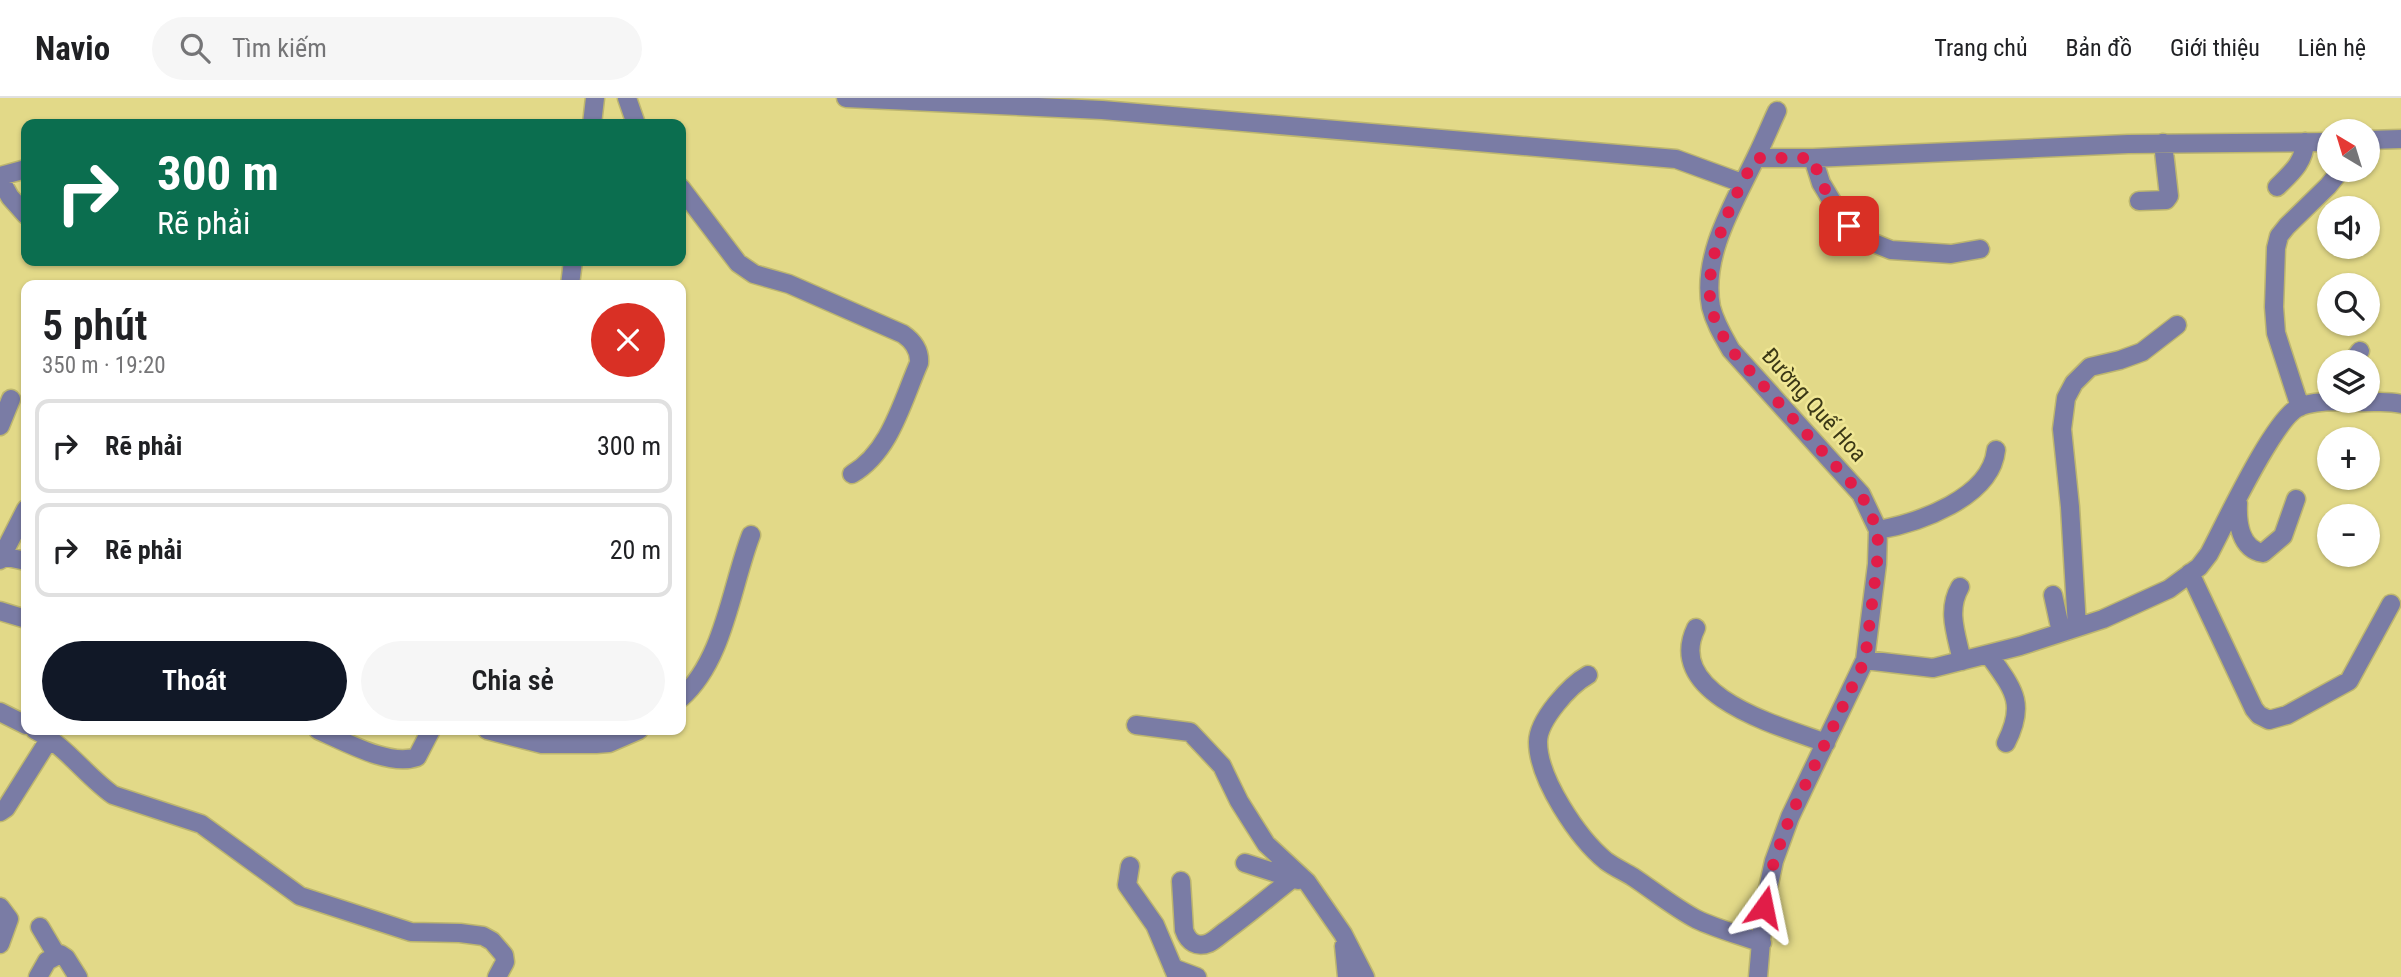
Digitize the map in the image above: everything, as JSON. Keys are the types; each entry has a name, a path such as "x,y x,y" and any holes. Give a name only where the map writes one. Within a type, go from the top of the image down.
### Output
{"street":[{"path":"593,119 595,98"},
{"path":"627,98 634,119"},
{"path":"846,98 1102,110 1675,159 1742,183"},
{"name":"Đường Quế Hoa","path":"1758,977 1764,907 1774,861 1790,817 1865,660 1877,564 1878,530 1861,494 1731,350 1718,329 1711,306 1710,278 1718,242 1742,183 1777,111"},
{"path":"2380,140 2401,139"},
{"path":"2277,187 2301,161 2305,142"},
{"path":"1756,158 2163,143 2317,142"},
{"path":"2139,201 2166,200 2169,195 2163,143"},
{"path":"1813,158 1821,183 1832,203 1849,226 1869,242 1891,250 1951,254 1980,249"},
{"path":"21,171 0,177 10,197 21,209"},
{"path":"2316,400 2276,333 2276,248 2279,236 2287,226 2331,182"},
{"path":"686,195 738,263 754,274 789,285 903,334 913,342 920,356 919,363 889,433 874,458 852,474"},
{"path":"2069,630 2070,506 2062,429 2066,398 2074,383 2090,367 2142,352 2178,325"},
{"path":"0,426 11,399"},
{"path":"1865,660 1933,668 1989,654 2102,619 2169,589 2209,554 2283,422 2316,400 2401,404"},
{"path":"1878,530 1908,525 1964,496 1989,474 1996,450"},
{"path":"2238,499 2238,527 2246,543 2259,553 2266,551 2283,536 2295,499"},
{"path":"21,519 1,558 21,560"},
{"path":"686,692 705,670 715,646 751,535"},
{"path":"2190,573 2254,709 2269,720 2287,715 2349,681 2390,604"},
{"path":"1960,587 1953,599 1951,611 1962,661"},
{"path":"2053,595 2069,630"},
{"path":"0,611 21,618"},
{"path":"1696,628 1691,638 1690,655 1699,674 1724,702 1826,743"},
{"path":"1989,654 2012,688 2016,705 2016,723 2006,743"},
{"path":"1588,675 1575,682 1564,694 1539,733 1538,744 1554,794 1572,826 1606,861 1689,915 1762,943"},
{"path":"0,712 21,722"},
{"path":"1136,725 1190,732 1222,766 1239,801 1266,844 1343,934 1365,977"},
{"path":"0,812 6,808 42,735"},
{"path":"44,735 113,795 201,824 300,896 411,932 483,936 501,949 504,955 505,962 497,977"},
{"path":"330,735 360,748 406,761 417,757 428,735"},
{"path":"507,735 542,744 607,736"},
{"path":"1245,863 1299,880"},
{"path":"1130,866 1119,891 1155,925 1175,973 1197,977"},
{"path":"1181,881 1186,937 1192,943 1201,944 1210,942 1299,880"},
{"path":"0,907 9,919 0,944"},
{"path":"40,927 56,954 66,958 78,977"},
{"path":"1343,934 1347,977"},
{"path":"488,977 501,949"},
{"path":"38,977 47,961 56,954"}],"route":[{"path":"1764,907 1774,861 1790,817 1865,660 1877,564 1878,530 1861,494 1731,350 1718,329 1711,306 1710,278 1718,242 1742,183 1756,158 1813,158 1821,183 1849,226"}]}
